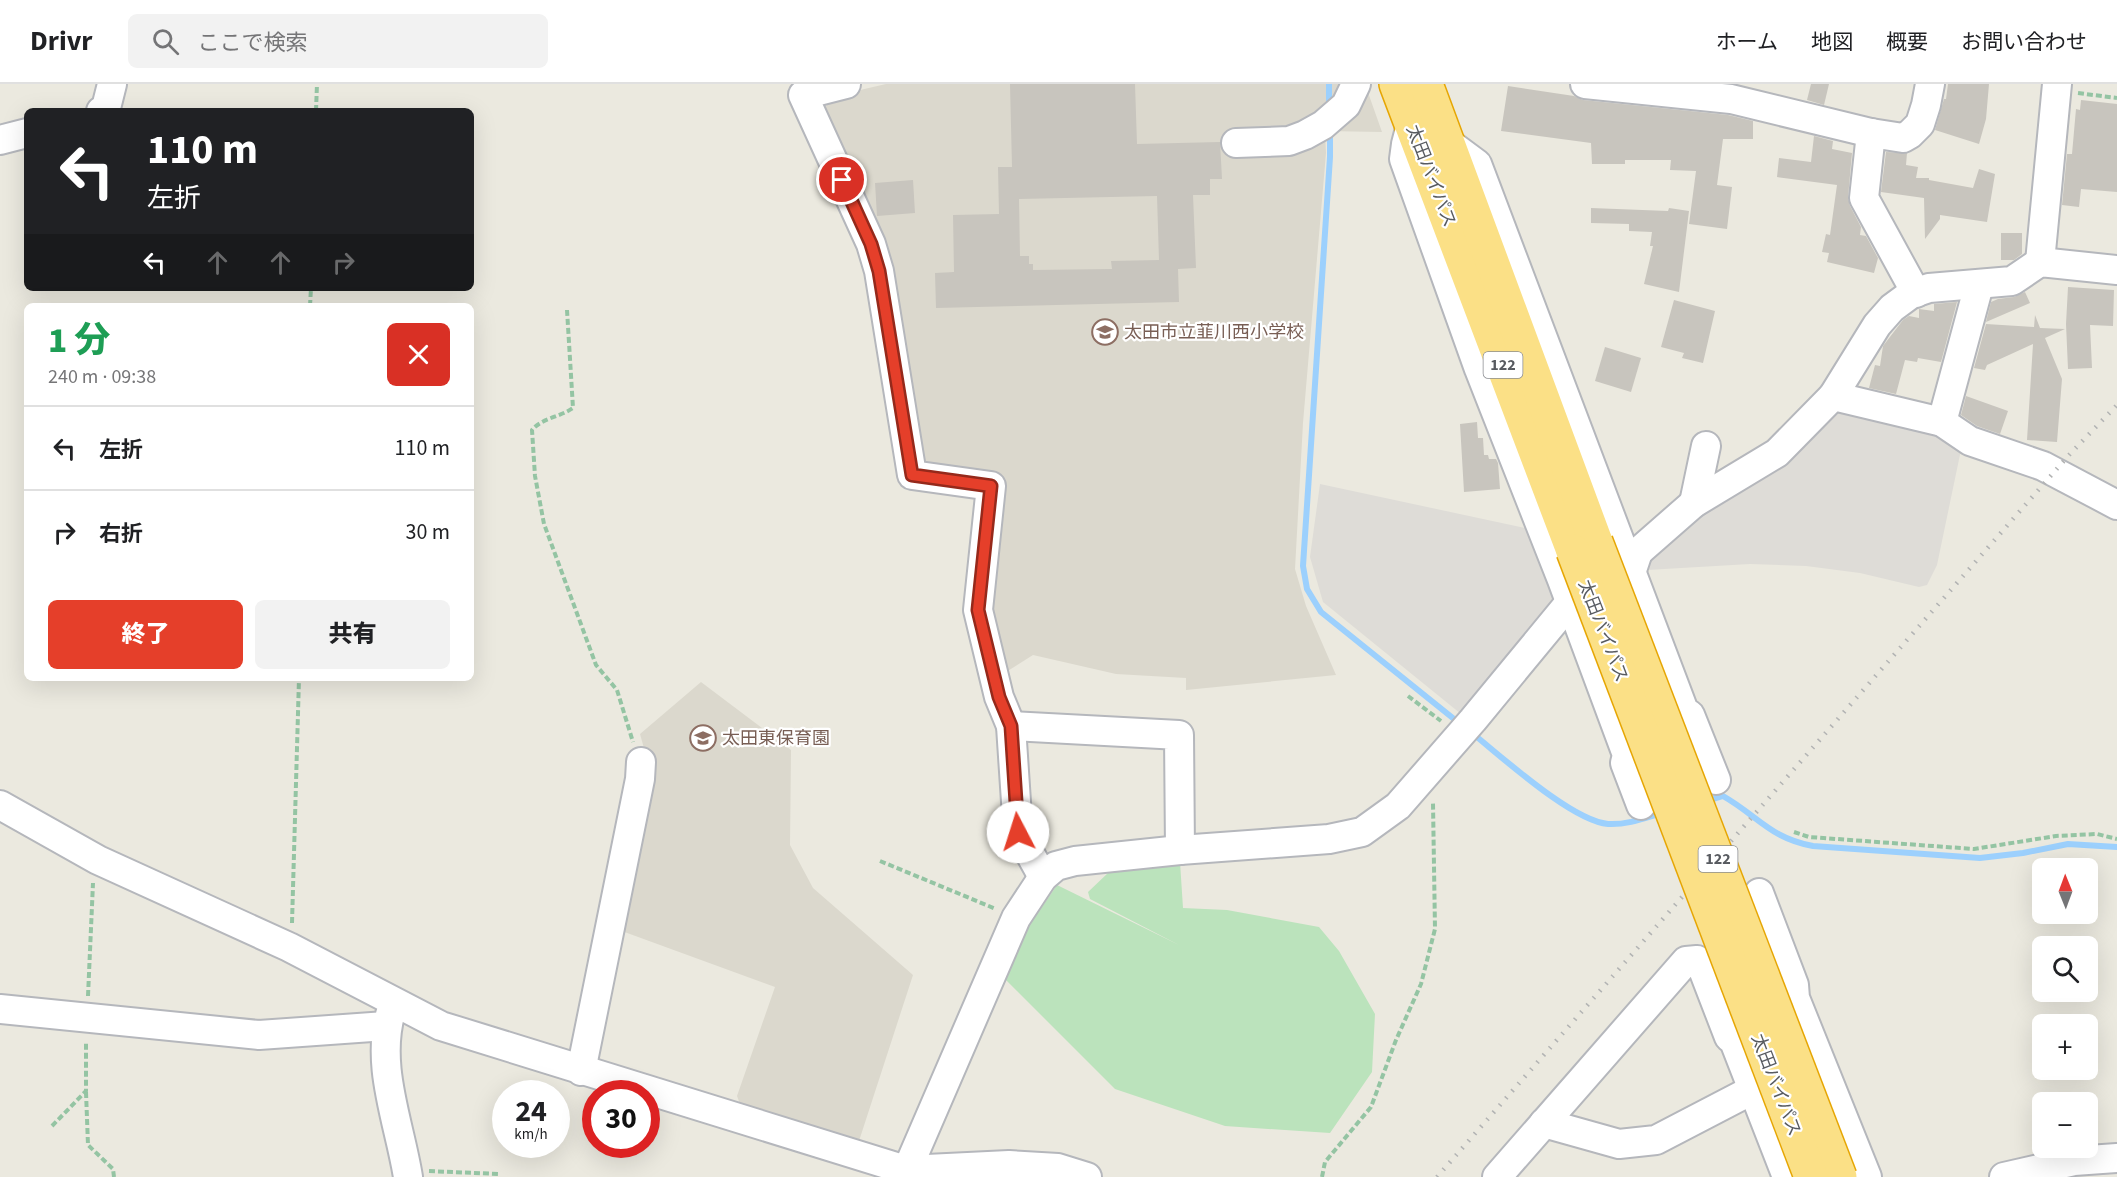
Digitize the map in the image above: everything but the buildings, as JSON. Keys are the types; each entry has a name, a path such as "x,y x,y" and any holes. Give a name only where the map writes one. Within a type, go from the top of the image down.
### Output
{"highway":[{"name":"太田バイパス","path":"1396,84 1840,1177"},
{"name":"太田バイパス","path":"1426,84 1585,546 1811,1177"}],"street":[{"path":"106,108 112,84"},
{"path":"846,84 803,95 871,244 879,271 912,475 991,486 978,610 999,697 1011,726 1018,832 1043,877"},
{"path":"1236,143 1289,141 1305,135 1323,125 1346,105 1356,84"},
{"path":"1585,84 1731,99 1872,133 1903,138 1920,124 1930,84"},
{"path":"2040,262 2057,87"},
{"path":"1412,125 1404,159 1479,369 1627,756 1625,763 1641,805"},
{"path":"1872,133 1864,198 1916,292"},
{"path":"0,141 24,134"},
{"path":"1446,141 1477,164 1632,561 1684,711 1690,715 1716,780"},
{"path":"905,1173 1016,918 1043,877 1056,866 1075,861 1180,850 1329,839 1362,832 1398,806 1570,602 1570,580 1632,561 1694,503 1777,453 1833,396 1877,325 1892,308 1916,292 1929,288 2012,281 2040,262 2117,270"},
{"path":"1942,422 1979,285"},
{"path":"1833,396 1942,422 1970,441 2043,466 2117,505"},
{"path":"1694,503 1706,446"},
{"path":"1011,726 1179,735 1180,850"},
{"path":"581,1071 640,779 641,762"},
{"path":"0,805 98,860 289,947 390,1014 441,1026 905,1173 1009,1165 1058,1168 1087,1177"},
{"path":"1759,893 1794,986 1795,998 1867,1177"},
{"path":"1497,1177 1686,961 1697,960 1702,967 1729,1037 1734,1041 1754,1089 1787,1177"},
{"path":"0,1009 260,1035 390,1014"},
{"path":"390,1014 388,1092 408,1173"},
{"path":"1545,1123 1619,1144 1656,1140 1754,1089"},
{"path":"2004,1177 2074,1161 2117,1158"}],"path":[{"path":"316,84 316,108"},
{"path":"2057,87 2117,98"},
{"path":"567,310 573,408 562,415 539,422 532,430 535,476 544,524 597,665 617,690 641,762"},
{"path":"289,947 292,935 299,681"},
{"path":"1408,696 1465,729"},
{"path":"1322,1177 1325,1162 1371,1107 1396,1040 1422,984 1436,929 1433,767"},
{"path":"1794,832 1809,837 1974,849 2056,836 2097,834 2117,839"},
{"path":"880,861 1016,918"},
{"path":"86,1091 88,1145 113,1169 114,1177"},
{"path":"408,1173 498,1174"}],"shaded area":[{"name":"太田市立韮川西小学校","path":"886,84 1365,84 1382,132 1325,131 1326,153 1303,423 1295,569 1306,606 1336,675 1186,690 1186,678 1116,674 1033,655 1003,674 988,609 1001,477 924,465 823,114 830,97"},
{"path":"1834,410 1915,423 1962,445 1937,565 1927,585 1919,587 1860,573 1806,566 1750,564 1647,570 1646,566 1677,529"},
{"path":"1320,484 1525,528 1558,603 1466,718 1323,602 1310,557"},
{"path":"701,682 791,750 790,845 813,888 913,975 859,1141 740,1104 737,1096 775,987 619,930 649,766 640,734"}],"green space":[{"path":"1180,862 1183,908 1227,910 1319,927 1339,951 1375,1014 1372,1072 1330,1133 1225,1126 1115,1089 1005,979 1029,926 1057,885 1179,945 1090,899 1088,892 1108,873"}],"waterway":[{"path":"1329,84 1329,107"},
{"path":"1330,130 1303,566 1307,589 1321,612 1459,723"},
{"path":"1472,733 1557,800 1593,820 1608,824 1622,823 1662,813"},
{"path":"1707,801 1723,796 1775,832 1786,838 1813,846 1980,858 2023,853 2068,844 2117,847"}],"railway":[{"path":"1437,1177 2069,455 2117,405"}],"place":[{"name":"太田市立韮川西小学校","path":"1105,332"},
{"name":"太田東保育園","path":"703,738"}],"route":[{"path":"842,180 871,244 879,271 912,475 991,486 978,610 999,697 1011,726 1018,832"}]}
